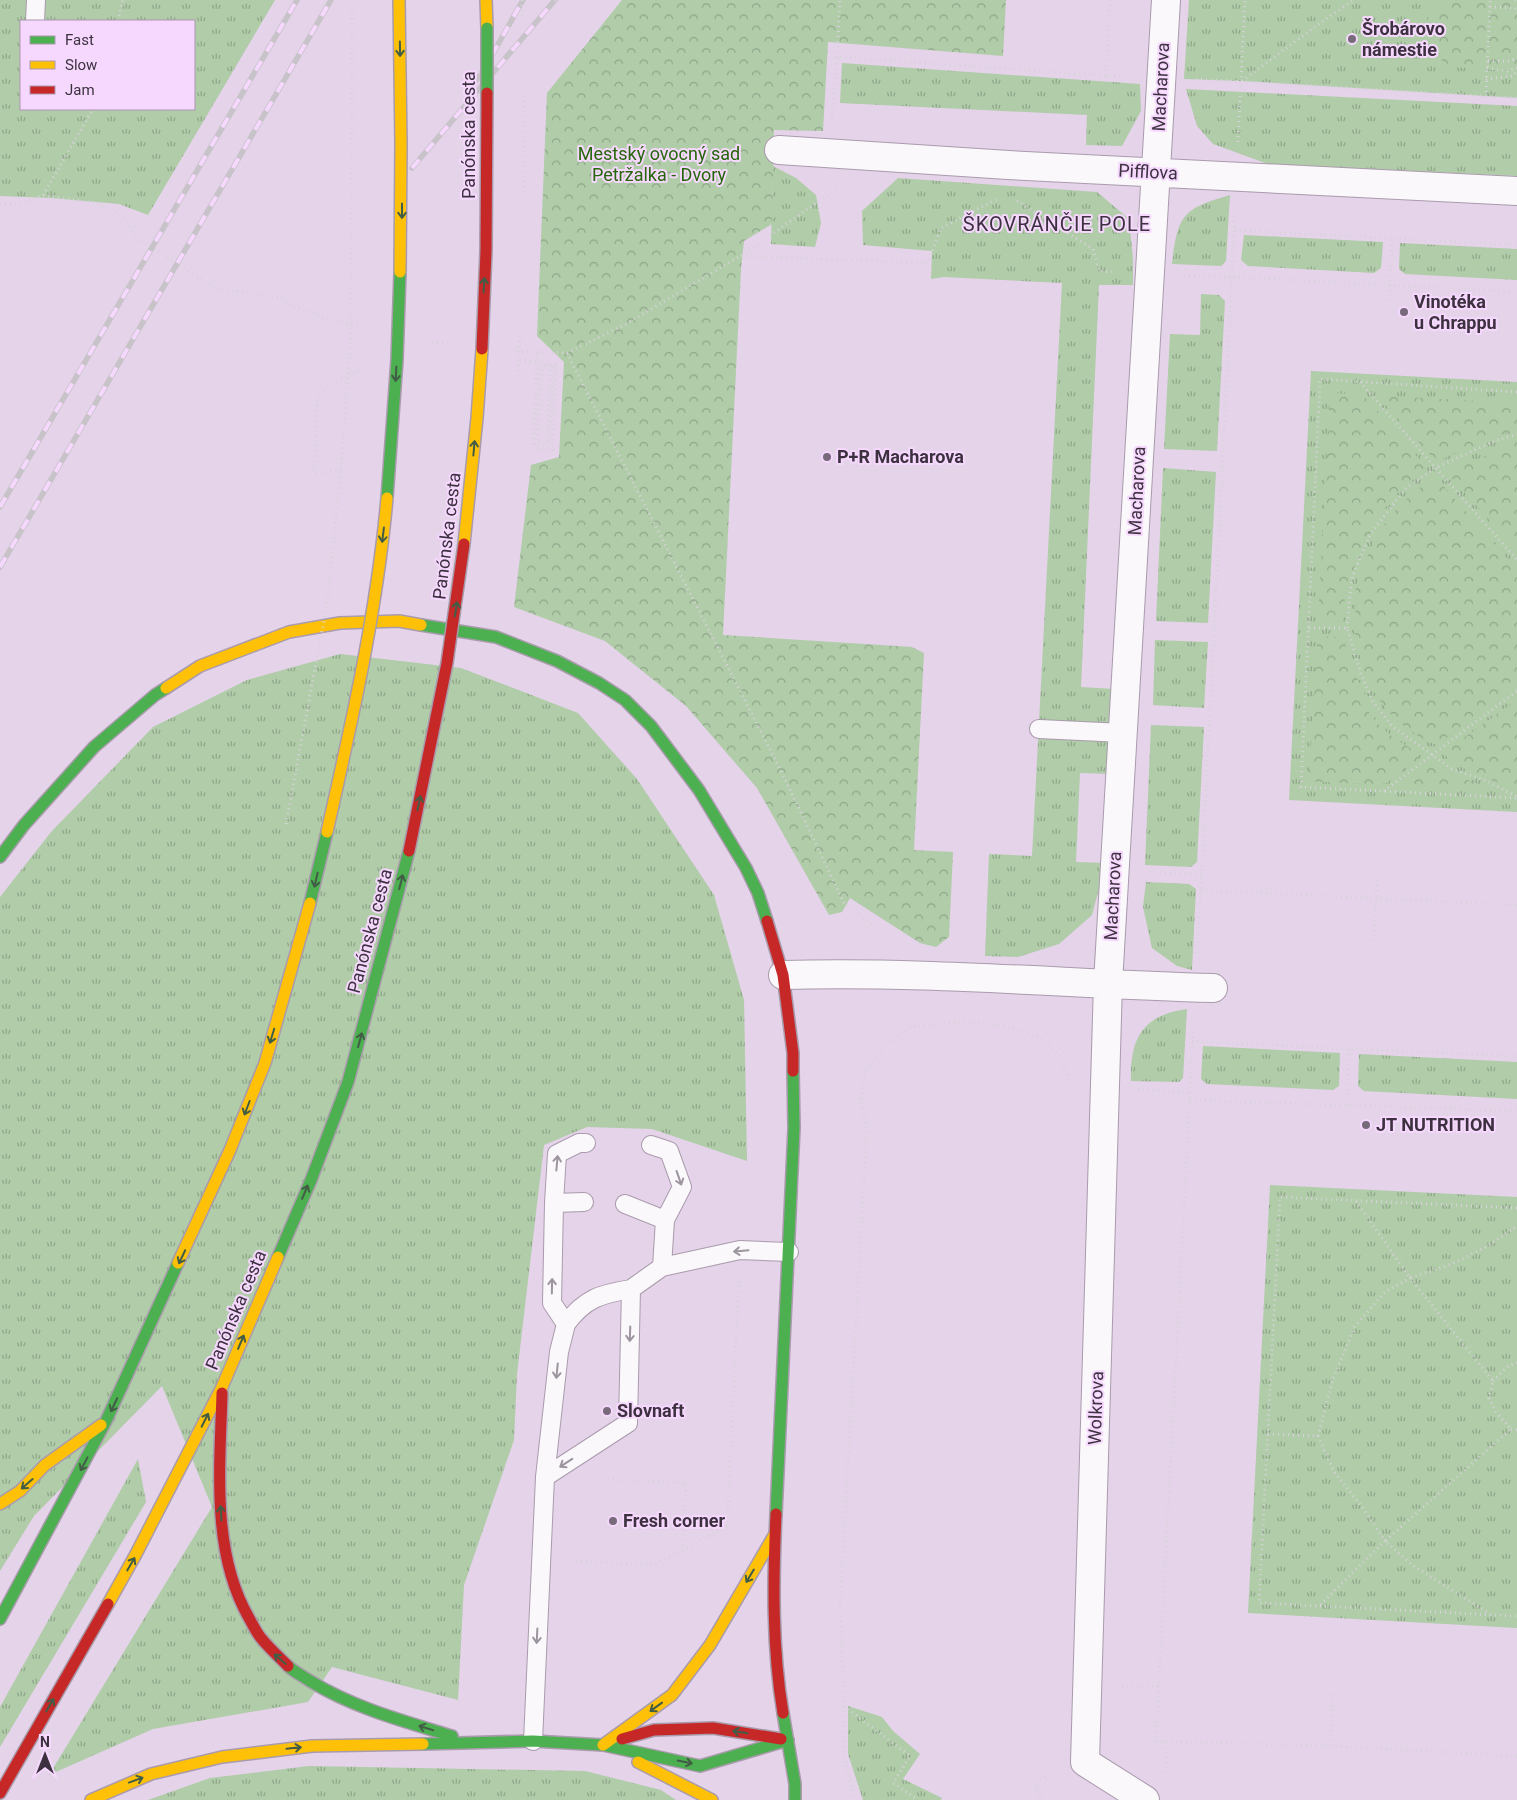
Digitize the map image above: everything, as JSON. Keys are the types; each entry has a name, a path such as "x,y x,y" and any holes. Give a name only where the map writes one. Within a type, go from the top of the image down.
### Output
{"street":[{"path":"0,1619 106,1421 230,1150 264,1063 304,928 354,711 378,579 394,430 402,263 399,0"},
{"name":"Panónska cesta","path":"0,1793 136,1554 222,1386 311,1180 348,1082 409,851 436,725 457,598 472,472 485,270 487,188 486,0"},
{"name":"Macharova","path":"1108,983 1166,0"},
{"name":"Pifflova","path":"779,150 1008,166 1517,191"},
{"path":"0,857 24,824 94,746 155,695 200,666 289,632 340,623 399,621 445,627 496,637 557,661 599,683 625,700 651,726 699,790 746,868 758,893 783,975 793,1053 794,1128 775,1534 775,1628 779,1688 795,1784 795,1800"},
{"path":"783,975 830,973 1203,988"},
{"name":"Wolkrova","path":"1108,983 1085,1762 1145,1800"},
{"path":"222,1386 220,1476 222,1533 234,1588 246,1616 261,1640 280,1660 304,1678 330,1693 392,1718 473,1742"},
{"path":"0,1504 20,1491 46,1465 106,1421"},
{"path":"604,1745 672,1695 710,1645 775,1534"},
{"path":"604,1745 654,1730 713,1728 788,1740"},
{"path":"91,1800 151,1774 222,1757 312,1746 533,1741 604,1745 700,1766 788,1740"},
{"path":"604,1745 712,1800"},
{"path":"795,1784 801,1800"}],"lane":[{"path":"35,20 36,0"},
{"path":"1039,730 1123,733"},
{"path":"566,1324 552,1303 557,1154 579,1143 586,1143"},
{"path":"651,1145 669,1151 682,1187 664,1220 662,1267"},
{"path":"554,1203 584,1202"},
{"path":"624,1204 664,1220"},
{"path":"533,1741 545,1477 559,1352 566,1324 574,1312 586,1302 604,1293 631,1290 662,1267 740,1250 789,1252"},
{"path":"545,1477 628,1423 631,1290"}],"path":[{"path":"118,20 123,0"},
{"path":"286,824 327,604 341,470 352,335 352,0"},
{"path":"829,154 840,0"},
{"path":"1106,76 1110,0"},
{"path":"1245,0 1233,278 1201,890 1203,988 1192,1041 1156,1741 1330,1746 1517,1756"},
{"path":"1242,81 1320,22 1354,0"},
{"path":"1486,97 1490,0"},
{"path":"1490,8 1514,8 1517,10"},
{"path":"837,57 1106,76 1242,81 1517,98"},
{"path":"1488,61 1511,61 1517,57"},
{"path":"1487,68 1508,71 1517,68"},
{"path":"1486,79 1512,76 1517,72"},
{"path":"43,195 92,110"},
{"path":"838,188 740,256 626,324 567,353 782,773 844,905 898,944"},
{"path":"0,204 20,204 43,195 94,203 113,210 127,221 135,237 219,290 278,297 294,307 310,313 370,329"},
{"path":"740,256 928,262 941,228 999,198"},
{"path":"1015,199 1094,249 1099,271 1517,292"},
{"path":"1235,230 1517,245"},
{"path":"1389,301 1392,239"},
{"path":"537,353 533,449 552,450 556,365 548,365 539,366 535,446 549,446 554,368 548,368 542,368 538,443 547,443 550,372 551,363 538,362"},
{"path":"1517,392 1320,379 1301,786 1517,797"},
{"path":"1360,382 1517,560"},
{"path":"318,392 314,474 341,470"},
{"path":"1517,434 1497,440 1436,468 1406,488 1371,533 1352,577 1347,628 1361,674 1373,702 1393,727 1452,769 1487,781 1517,797"},
{"path":"1309,628 1347,628"},
{"path":"1384,791 1517,691"},
{"path":"1115,871 1202,874"},
{"path":"1373,946 1377,880"},
{"path":"1201,890 1517,904"},
{"path":"853,1796 843,1752 840,1605 867,1128 861,1103 865,1072 886,1045 910,1027 966,1021 1003,1026 1040,1038 1060,1056 1070,1084 1190,1093"},
{"path":"1192,1041 1349,1050 1517,1056"},
{"path":"1348,1105 1349,1050"},
{"path":"1190,1100 1517,1111"},
{"path":"1517,1208 1280,1197 1259,1603 1517,1616"},
{"path":"1356,1200 1410,1278 1493,1381"},
{"path":"1492,1615 1412,1565 1385,1541 1363,1508 1334,1472 1318,1436 1333,1379 1355,1326 1385,1292 1410,1278 1452,1264 1486,1247 1517,1226"},
{"path":"565,1561 654,1565 727,1526 740,1250"},
{"path":"1517,1363 1508,1366 1493,1381 1489,1398 1496,1412 1511,1429 1517,1430"},
{"path":"1318,1606 1385,1541 1511,1429"},
{"path":"1268,1434 1318,1436"},
{"path":"589,1479 686,1483 683,1550"},
{"path":"1330,1746 1333,1693"},
{"path":"843,1706 910,1756 893,1783 918,1800"},
{"path":"1166,1741 1166,1778"}],"green space":[{"path":"0,0 275,0 148,215 119,204 0,196"},
{"name":"Mestský ovocný sad Petržalka - Dvory","path":"622,0 1006,0 1003,56 828,42 823,131 774,130 772,224 744,241 741,269 723,635 912,647 924,653 914,850 953,852 949,937 936,947 920,943 850,898 842,912 829,915 757,788 686,706 605,641 514,607 531,465 559,457 564,362 537,336 547,93"},
{"name":"Šrobárovo námestie","path":"1189,0 1517,0 1517,98 1184,79"},
{"path":"1445,0 1517,1 1517,68 1507,71 1452,67 1437,57 1428,44 1428,19"},
{"path":"842,63 1140,84 1141,111 1122,146 1086,145 1087,115 840,103"},
{"path":"1186,89 1517,106 1517,176 1268,164 1213,144 1197,126"},
{"path":"773,166 796,178 816,195 821,223 815,247 771,244"},
{"path":"898,178 1097,192 1129,219 1133,259 1133,285 1099,285 1081,687 1114,689 1110,774 1080,773 1076,862 1106,863 1092,915 1059,944 1018,957 985,956 989,854 1032,856 1062,283 944,277 931,279 932,251 863,245 862,211"},
{"path":"1230,195 1226,261 1221,266 1172,264 1177,235 1180,224 1185,216 1202,205"},
{"path":"1244,235 1383,242 1381,268 1374,273 1248,266 1241,260"},
{"path":"1400,243 1517,249 1517,280 1405,274 1399,269"},
{"path":"1201,294 1219,295 1225,301 1217,451 1164,449 1170,334 1200,335"},
{"path":"1311,371 1517,382 1517,812 1289,800"},
{"path":"1330,393 1358,394 1368,400 1425,466 1422,473 1401,489 1380,514 1346,585 1343,622 1324,621 1318,617"},
{"path":"1384,396 1517,403 1517,431 1503,434 1442,459 1434,459 1381,400"},
{"path":"1517,440 1517,551 1449,475 1452,470 1499,450"},
{"path":"1163,468 1216,472 1208,623 1156,621"},
{"path":"1438,480 1517,570 1517,683 1437,745 1426,741 1405,727 1388,712 1372,689 1363,668 1355,635 1356,586 1370,550 1388,518 1414,492 1428,482"},
{"path":"1322,636 1344,639 1353,671 1366,694 1367,710 1378,724 1395,739 1417,752 1419,759 1388,782 1379,785 1309,781 1317,640"},
{"path":"1155,640 1208,642 1204,708 1153,705"},
{"path":"340,654 461,668 578,713 637,779 714,895 744,1000 747,1161 652,1129 587,1127 544,1145 517,1374 514,1440 464,1585 458,1700 332,1667 308,1702 153,1729 49,1775 212,1507 162,1386 34,1516 0,1571 0,897 51,832 153,727 247,680"},
{"path":"1517,700 1517,789 1476,774 1455,764 1448,758 1444,752"},
{"path":"1151,725 1204,727 1197,862 1191,867 1145,865"},
{"path":"1431,762 1437,763 1455,775 1495,791 1406,787 1403,783"},
{"path":"1146,882 1189,884 1196,889 1192,970 1177,966 1152,948 1143,907"},
{"path":"1187,1009 1183,1078 1179,1082 1131,1081 1131,1066 1136,1041 1149,1023 1172,1012"},
{"path":"1203,1046 1340,1053 1339,1086 1333,1090 1207,1084 1201,1079"},
{"path":"1359,1054 1517,1062 1517,1099 1364,1091 1358,1086"},
{"path":"1270,1185 1517,1197 1517,1628 1248,1613"},
{"path":"138,1459 146,1502 0,1747 0,1707"},
{"path":"848,1706 882,1717 893,1731 920,1754 903,1779 942,1798 941,1800 863,1800 848,1754"},
{"path":"309,1766 585,1771 661,1790 676,1800 148,1800 210,1778"}],"railway":[{"path":"0,507 297,0"},
{"path":"0,567 331,0"},
{"path":"468,92 483,71 523,0"},
{"path":"412,168 555,0"}],"traffic: fast":[{"path":"487,28 487,93"},
{"path":"387,498 397,360 400,272"},
{"path":"421,625 496,637 557,661 599,683 625,700 651,726 699,790 746,868 758,893 767,921"},
{"path":"0,857 24,825 94,747 155,695 166,688"},
{"path":"310,903 327,832"},
{"path":"278,1257 311,1180 348,1082 409,851"},
{"path":"776,1514 794,1128 793,1071"},
{"path":"0,1619 106,1421 178,1263"},
{"path":"288,1666 310,1681 344,1699 379,1713 452,1736"},
{"path":"783,1713 795,1784 795,1800"},
{"path":"423,1744 533,1741 603,1745 700,1766 788,1740"}],"traffic: slow":[{"path":"399,0 400,272"},
{"path":"486,0 487,28"},
{"path":"464,544 482,349"},
{"path":"327,832 370,624 383,540 387,498"},
{"path":"166,688 200,666 289,632 340,623 399,621 421,625"},
{"path":"178,1263 230,1150 265,1063 310,903"},
{"path":"108,1604 136,1554 222,1387 278,1257"},
{"path":"0,1504 20,1491 45,1465 101,1425"},
{"path":"603,1745 672,1695 710,1645 775,1534"},
{"path":"91,1800 151,1774 222,1757 312,1746 423,1744"},
{"path":"638,1762 712,1800"}],"traffic: jam":[{"path":"482,349 486,251 487,93"},
{"path":"409,851 447,663 464,544"},
{"path":"767,921 783,975 793,1053 793,1071"},
{"path":"222,1393 220,1508 228,1565 237,1592 256,1631 288,1666"},
{"path":"776,1514 774,1614 779,1688 783,1713"},
{"path":"0,1793 108,1604"},
{"path":"622,1739 654,1730 713,1728 781,1739"}],"place":[{"name":"Šrobárovo námestie","path":"1352,39"},
{"name":"Vinotéka u Chrappu","path":"1404,312"},
{"name":"P+R Macharova","path":"827,457"},
{"name":"JT NUTRITION","path":"1366,1125"},
{"name":"Slovnaft","path":"607,1411"},
{"name":"Fresh corner","path":"613,1521"}],"district":[{"name":"ŠKOVRÁNČIE POLE","path":"1057,224"}]}
